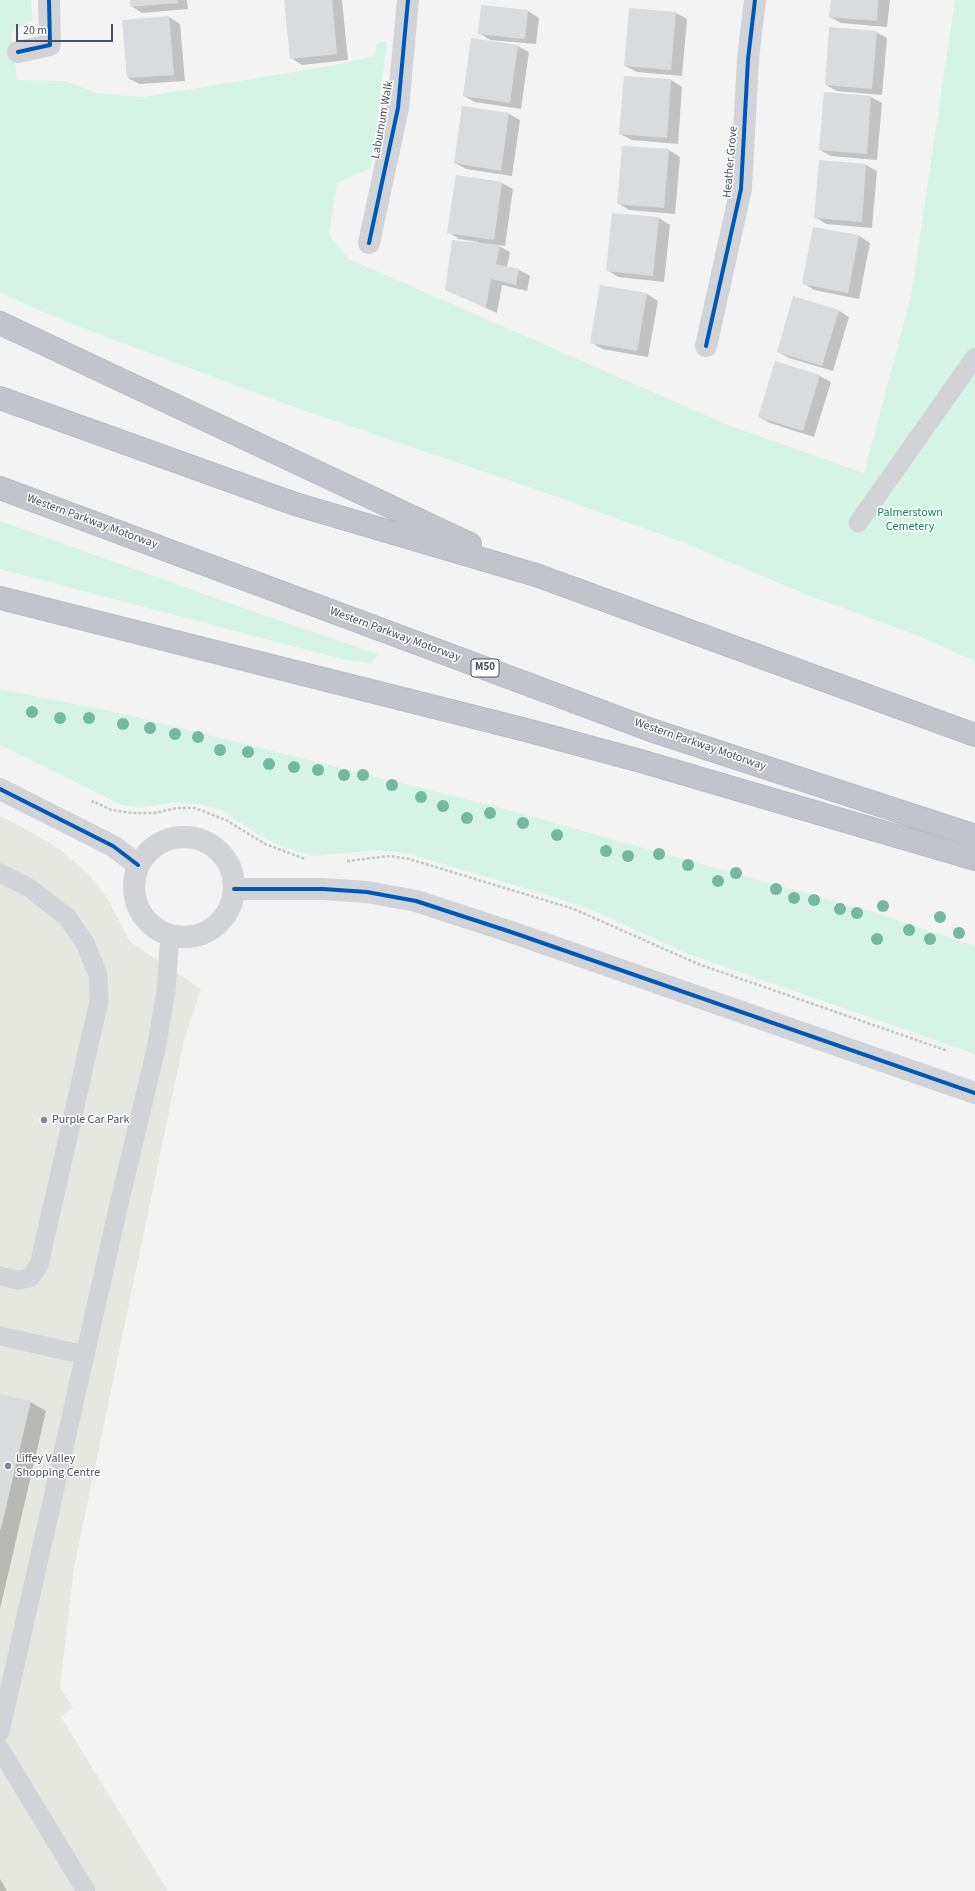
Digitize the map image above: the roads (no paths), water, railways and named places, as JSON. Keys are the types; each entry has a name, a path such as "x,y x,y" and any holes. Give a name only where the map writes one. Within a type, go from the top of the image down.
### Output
{"highway":[{"path":"0,324 536,575"},
{"path":"0,398 295,504 536,575 975,735"},
{"name":"Western Parkway Motorway","path":"0,488 651,730 975,836"},
{"path":"0,598 541,734 637,760 975,859"}],"street":[{"path":"18,52 50,45 49,0"},
{"name":"Laburnum Walk","path":"369,243 398,108 408,0"},
{"name":"Heather Grove","path":"706,346 741,189 748,59 755,0"},
{"path":"0,788 113,846 138,865"},
{"path":"179,836 196,838 212,844 224,856 232,872 234,889 231,905 222,920 209,930 193,936 170,935 161,932 149,923 139,910 134,895 134,880 138,865 149,851 162,841 179,836"},
{"path":"234,889 367,892 416,901 511,932 975,1093"}],"lane":[{"path":"858,523 975,357"},
{"path":"0,873 28,887 67,917 85,943 98,975 99,1001 39,1266 30,1278 18,1280 0,1276"},
{"path":"0,1732 156,1049 166,991 170,935"},
{"path":"0,1336 85,1355"},
{"path":"0,1749 86,1891"}],"place":[{"name":"Purple Car Park","path":"44,1120"},
{"name":"Liffey Valley Shopping Centre","path":"8,1466"}],"park label":[{"name":"Palmerstown Cemetery","path":"910,520"}]}
